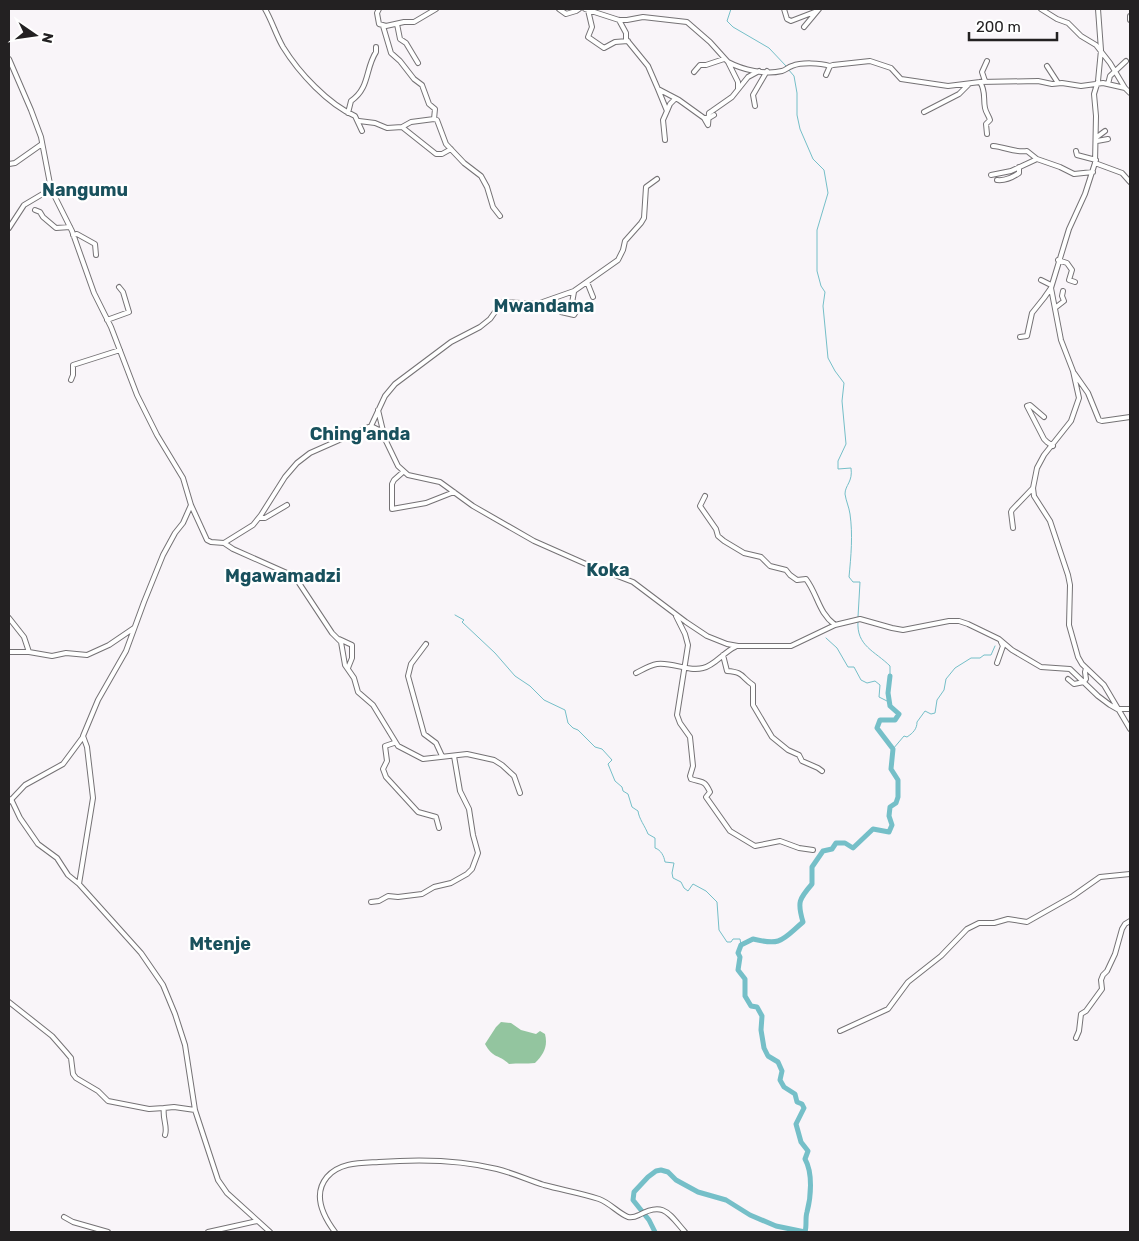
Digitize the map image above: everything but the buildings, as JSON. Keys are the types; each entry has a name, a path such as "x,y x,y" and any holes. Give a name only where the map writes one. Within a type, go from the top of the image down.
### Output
{"street":[{"path":"265,9 290,57 310,81 332,102 355,116 362,131"},
{"path":"379,9 377,13 378,22 383,26 390,53 400,60 424,89 429,104 434,109 434,119 437,120 445,141 464,163 481,176 494,207 500,216"},
{"path":"383,26 414,22 436,9"},
{"path":"559,9 566,14 578,9"},
{"path":"587,9 619,20 643,17 687,22 718,49 724,59 748,70 779,72 797,65 818,63 830,66 870,61 891,68 901,79 948,86 982,81 1040,81 1052,84 1081,86 1108,84 1125,88"},
{"path":"587,9 592,27 588,34 590,39 604,48 615,42 628,42"},
{"path":"784,9 787,19 790,21 818,10"},
{"path":"1041,9 1057,19 1068,23 1101,50 1130,93"},
{"path":"1020,337 1027,336 1032,313 1051,286 1058,260 1096,161 1097,140 1094,94 1101,50 1098,9"},
{"path":"804,27 818,10"},
{"path":"619,20 626,33 625,37 628,42 648,66 667,111"},
{"path":"397,24 400,39 406,42 418,63"},
{"path":"348,113 351,100 364,87 376,47"},
{"path":"9,59 32,110 42,144 51,189 70,227 94,292 146,414 183,478 191,505 207,540 224,543 298,580 332,633 339,639 352,645 352,658 348,668"},
{"path":"694,72 700,65 724,59"},
{"path":"1108,84 1110,76 1126,60"},
{"path":"987,61 982,72 985,110 990,117 986,124 987,134"},
{"path":"728,62 738,82 738,89"},
{"path":"826,75 830,66"},
{"path":"1048,66 1058,83"},
{"path":"706,118 712,111 732,97 748,77 759,71"},
{"path":"756,106 753,94 766,71"},
{"path":"924,112 959,94 971,83"},
{"path":"658,89 706,118"},
{"path":"665,140 663,120 670,104 675,99"},
{"path":"706,118 714,115"},
{"path":"358,121 375,123 387,128 402,127 411,122 434,119"},
{"path":"402,127 436,154 442,154 452,149"},
{"path":"1097,140 1105,131"},
{"path":"1097,140 1108,139"},
{"path":"9,164 15,163 42,144"},
{"path":"993,146 1003,146 1021,152 1027,151 1037,159 1060,166 1074,174 1092,172"},
{"path":"1076,151 1078,156 1096,161 1122,173 1130,182"},
{"path":"991,175 1005,172 1037,159"},
{"path":"997,180 1013,177 1019,172 1019,167"},
{"path":"224,543 253,525 260,518 285,477 302,458 335,441 371,426 385,396 395,384 451,342 480,327 490,319 503,302 538,304 574,291 618,260 625,241 644,218 646,188 657,179"},
{"path":"9,228 24,205 51,189"},
{"path":"35,210 40,212 56,228 70,227"},
{"path":"73,235 77,234 95,244 96,254"},
{"path":"1058,260 1067,263 1072,270 1069,280 1075,282"},
{"path":"1041,280 1051,286 1062,345 1073,371 1079,401 1071,421 1037,468 1033,488 1034,496 1050,521 1068,575 1070,591 1069,626 1078,657 1086,668 1104,685 1130,729"},
{"path":"587,282 593,297"},
{"path":"107,320 129,312 123,292 118,287"},
{"path":"538,304 540,308 553,305 561,312 574,315 577,310 572,303 574,291"},
{"path":"1055,308 1064,301 1063,291"},
{"path":"71,380 73,365 120,350"},
{"path":"1073,371 1085,387 1099,420 1130,417"},
{"path":"1044,417 1030,405 1027,406 1044,439 1053,446"},
{"path":"378,410 384,437 398,466 403,472 414,477 440,482 473,506 534,541 633,582 709,637 738,646 791,646 835,625 858,620 903,630 949,621 959,621 998,639 1012,650 1041,667 1070,669 1098,696 1118,709 1130,709"},
{"path":"371,426 377,429 384,437"},
{"path":"403,472 392,484 392,509 426,503 454,492"},
{"path":"1013,528 1012,510 1033,488"},
{"path":"705,496 700,506 716,529 718,536 735,548 761,557 770,566 786,570 797,580 804,578 812,587 826,618 835,625"},
{"path":"191,505 156,572 119,667 94,708 83,738 62,764 25,785 10,801 38,844 56,858 68,875 79,884 141,954 165,990 185,1045 195,1110 218,1180 227,1193 270,1232"},
{"path":"260,518 265,518 287,506"},
{"path":"675,614 688,641 677,715 680,723 690,736 692,766 690,779 701,780 704,783 710,792 706,797 730,831 755,846 780,842 813,850"},
{"path":"9,618 24,637 29,652"},
{"path":"9,652 29,652 52,656 66,653 92,654 122,637 136,626"},
{"path":"339,639 358,692 373,705 394,743 421,758 467,754 476,755 502,765 514,776 520,793"},
{"path":"997,662 1003,646 998,639"},
{"path":"426,644 411,664 408,676 424,734 436,743 442,756"},
{"path":"636,673 656,664 696,670 706,668 723,654 738,646"},
{"path":"723,654 726,671 737,672 753,685 753,705 772,737 788,750 799,754 802,761 822,771"},
{"path":"1084,682 1086,679 1084,672 1086,668"},
{"path":"1068,679 1074,684 1084,682"},
{"path":"79,884 91,819 93,794 87,747 83,738"},
{"path":"394,743 385,746 387,761 383,769 386,777 418,812 436,817 439,828"},
{"path":"371,902 379,901 388,896 398,897 422,894 434,887 459,880 472,869 478,853 472,835 469,809 460,793 454,756"},
{"path":"840,1031 888,1009 908,982 941,956 967,929 979,923 994,923 1007,919 1027,922 1078,893 1100,877 1130,874"},
{"path":"1076,1038 1082,1014 1102,989 1101,980 1103,974 1107,971 1115,954 1122,929 1130,921"},
{"path":"9,1002 52,1036 71,1058 73,1074 76,1078 98,1091 108,1101 149,1109 183,1108 195,1110"},
{"path":"164,1108 163,1115 167,1130 166,1135"},
{"path":"335,1232 321,1208 319,1199 320,1190 327,1178 342,1166 401,1160 438,1160 497,1169 542,1184 600,1199 629,1217 635,1217 657,1208 666,1212 685,1232"},
{"path":"64,1217 72,1222 108,1232"},
{"path":"210,1232 257,1221"}],"green space":[{"path":"501,1022 511,1023 521,1030 536,1034 540,1031 545,1034 544,1050 535,1063 509,1064 488,1049 485,1044"}],"waterway":[{"path":"731,9 727,21 733,27 769,48 786,66"},
{"path":"788,69 794,76 800,129 813,159 824,170 828,193 817,230 817,271 821,286 825,292 823,306 828,358 844,383 842,401 846,444 838,461 838,469 851,468 851,477 845,494 850,511 851,530 849,577 853,582 860,582 858,617"},
{"path":"455,615 464,620 462,622 495,653 515,676 530,686 544,700 565,710 568,723 595,747 602,749 612,760 608,764 615,781 628,794 632,807 638,811 648,834 655,838 655,848 662,854 665,862 674,863 673,878 681,882 688,891 693,884 706,891 717,902 719,930 727,942 731,942 733,939 740,939 741,945"},
{"path":"858,621 858,629 863,642 890,666 890,676"},
{"path":"826,638 837,648 848,667 854,667 861,680 867,683 875,681 880,685 879,697 889,702"},
{"path":"893,749 904,736 907,737 914,731 917,722 925,711 931,714 935,713 937,700 944,690 946,679 955,668 971,658 991,655 995,646"},
{"path":"655,1232 649,1220 633,1200 634,1192 648,1177 661,1170 668,1172 676,1180 698,1192 726,1200 750,1215 776,1226 805,1232 810,1192 809,1171 805,1159 808,1151 801,1142 796,1124 804,1108 802,1104 797,1102 795,1094 784,1087 780,1080 782,1071 778,1062 768,1056 764,1048 761,1030 762,1016 757,1007 751,1006 745,996 745,979 738,970 740,957 738,953 741,945 753,939 770,942 781,940 803,922 800,901 812,884 812,867 823,851 832,849 836,843 845,843 853,848 873,829 889,832 892,825 889,816 890,807 896,803 898,797 898,780 891,769 893,749 877,728 880,720 895,720 899,714 890,706 888,693 890,676"}],"district":[{"name":"Nangumu","path":"85,190"},
{"name":"Mwandama","path":"544,306"},
{"name":"Ching'anda","path":"360,434"},
{"name":"Koka","path":"608,570"},
{"name":"Mgawamadzi","path":"283,576"},
{"name":"Mtenje","path":"220,944"}]}
